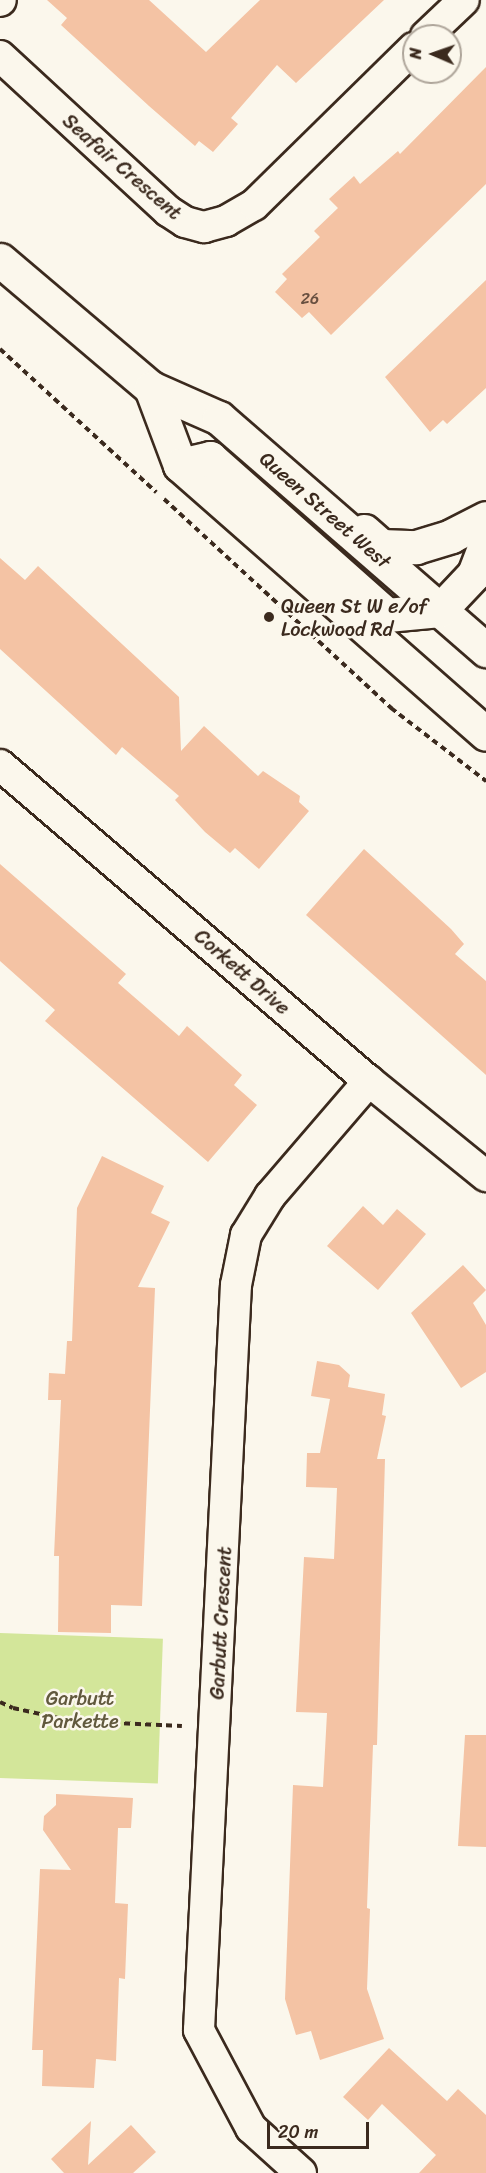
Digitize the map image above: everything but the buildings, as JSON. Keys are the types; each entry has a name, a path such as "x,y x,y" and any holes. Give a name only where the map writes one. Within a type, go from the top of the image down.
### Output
{"main road":[{"name":"Queen Street West","path":"0,260 151,388 219,418 486,650"},
{"name":"Queen Street West","path":"151,388 180,465 486,734"},
{"path":"180,465 210,458 387,615 440,610 474,574 486,542"},
{"path":"285,475 307,481 381,546 416,547 451,536 486,518"}],"street":[{"path":"439,24 464,0"},
{"name":"Seafair Crescent","path":"0,56 168,211 185,222 204,227 226,221 254,205 402,60"},
{"name":"Corkett Drive","path":"0,765 369,1082 486,1176"},
{"name":"Garbutt Crescent","path":"300,2173 251,2128 199,2030 216,1727 236,1285 246,1235 270,1196 369,1082"}],"path":[{"path":"0,349 391,708 486,781"},
{"path":"0,1701 13,1708 72,1721 216,1727"}],"green space":[{"name":"Garbutt Parkette","path":"0,1633 163,1639 158,1784 0,1778"}],"place":[{"name":"Queen St W e/of Lockwood Rd","path":"269,617"}]}
